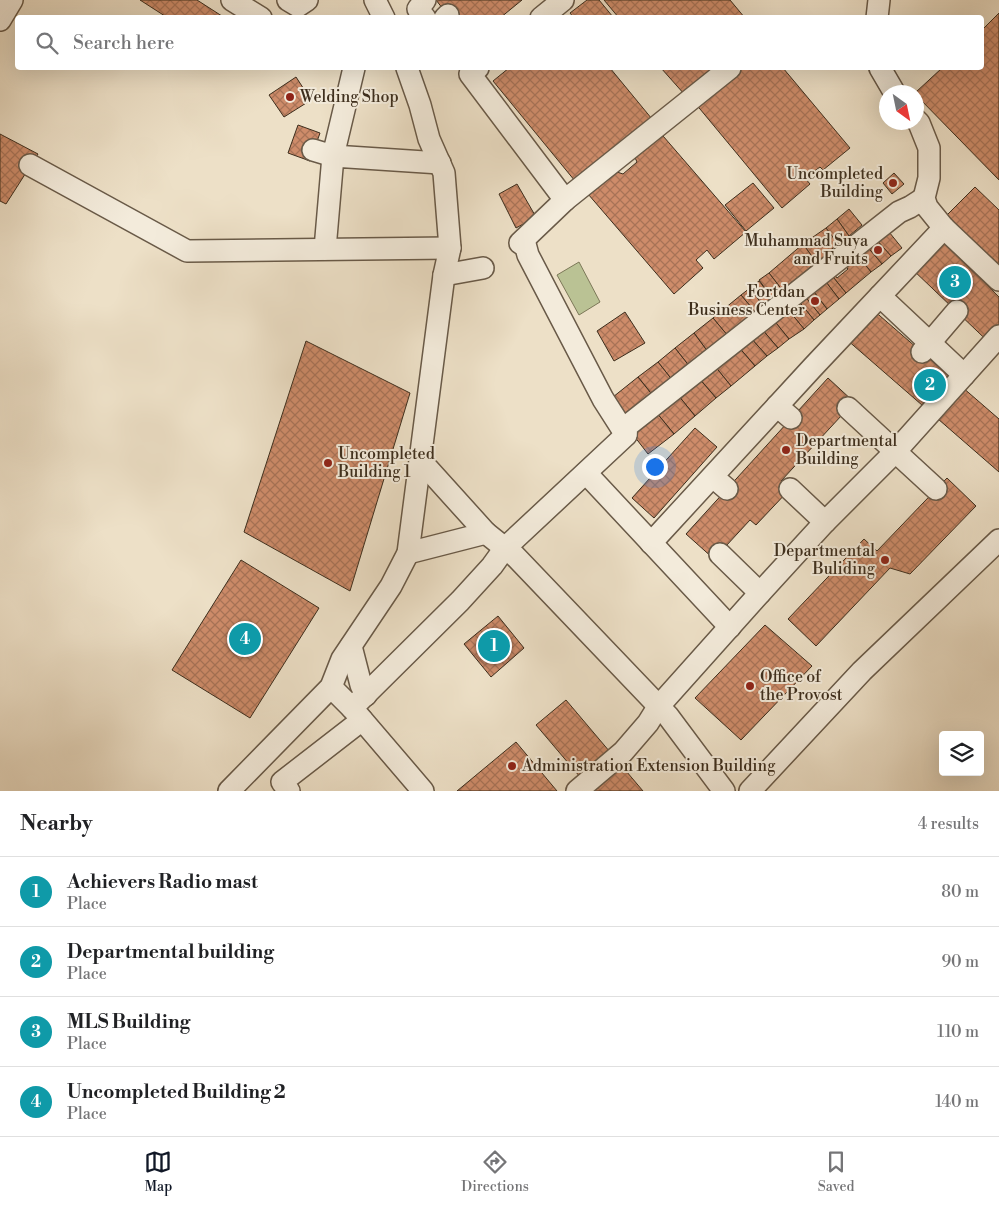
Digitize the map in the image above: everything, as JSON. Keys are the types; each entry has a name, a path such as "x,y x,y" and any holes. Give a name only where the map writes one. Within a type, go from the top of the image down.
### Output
{"street":[{"path":"0,20 12,0"},
{"path":"232,0 256,15"},
{"path":"288,0 298,6 307,0"},
{"path":"375,0 382,15"},
{"path":"423,15 418,9 425,0"},
{"path":"545,15 563,0"},
{"path":"878,15 880,0"},
{"path":"325,249 323,153 353,70"},
{"path":"239,787 331,687 342,659 390,586 408,553 444,275 450,248 444,173 429,139 408,70"},
{"path":"471,70 565,200"},
{"path":"626,435 604,398 522,241 565,200 597,180 642,140 708,89 728,70"},
{"path":"881,70 890,85"},
{"path":"922,130 929,148 928,178 924,198 927,207 944,228 999,280"},
{"path":"323,153 440,163"},
{"path":"30,166 187,251 450,248"},
{"path":"290,791 282,782 360,708 492,566 505,548 626,435 627,426 899,212 924,198"},
{"path":"651,543 720,483 784,412 880,296 944,228"},
{"path":"444,275 483,268"},
{"path":"880,296 926,347 974,368"},
{"path":"926,347 957,311"},
{"path":"577,791 623,752 648,724 658,708 760,593 825,522 895,452 974,368 999,336"},
{"path":"848,408 936,489"},
{"path":"421,461 486,533 548,580 619,655 658,708 668,716 724,791"},
{"path":"586,473 730,627"},
{"path":"790,489 825,522"},
{"path":"408,553 486,533"},
{"path":"750,791 862,671 999,540"},
{"path":"720,554 760,593"},
{"path":"351,646 361,685 360,708"},
{"path":"331,687 360,708 423,791"}],"green space":[{"path":"579,262 600,302 579,315 557,275"}],"building":[{"path":"140,0 197,0 220,15 163,15"},
{"path":"436,0 522,0 504,15 448,15"},
{"path":"587,0 599,0 611,15 572,15 570,13"},
{"path":"604,0 730,0 742,15 616,15"},
{"path":"999,13 999,180 924,103 924,85 940,70 984,70 984,28"},
{"path":"507,70 612,70 652,119 575,181 493,81"},
{"path":"663,70 715,70 685,95"},
{"path":"736,70 785,70 850,148 823,170 820,167 805,178 810,184 782,208 695,103"},
{"name":"Welding Shop","path":"296,77 311,100 284,117 269,95"},
{"path":"298,125 320,133 310,161 288,153"},
{"path":"657,129 746,232 714,259 707,250 696,260 703,268 674,294 588,194 614,171 623,174 637,162 632,151"},
{"path":"0,134 38,154 6,204 0,201"},
{"name":"Uncompleted Building","path":"894,173 904,184 892,194 883,183"},
{"path":"753,183 774,208 746,231 725,205"},
{"path":"517,184 536,217 516,228 499,194"},
{"path":"975,187 999,210 999,268 946,216"},
{"path":"849,209 862,225 849,236 837,219"},
{"path":"837,219 849,236 838,244 826,228"},
{"path":"885,227 902,248 891,256 874,237"},
{"path":"826,228 838,244 827,253 829,256 821,262 819,259 816,262 803,244"},
{"name":"Muhammad Suya and Fruits","path":"874,237 891,256 882,264 865,244"},
{"path":"940,239 999,297 999,352 911,268"},
{"path":"803,244 816,262 783,291 769,273"},
{"path":"865,244 882,264 871,272 855,252"},
{"path":"855,252 871,272 846,293 829,272 832,271 837,278 848,269 842,263"},
{"path":"829,272 846,293 839,299 823,278"},
{"path":"769,273 783,291 773,299 759,280"},
{"path":"823,278 839,299 827,309 811,288"},
{"path":"759,281 773,299 764,307 750,288"},
{"path":"750,288 764,307 756,313 741,295"},
{"name":"Fortdan Business Center","path":"811,288 827,309 820,315 803,294"},
{"path":"803,294 820,315 814,320 797,299"},
{"path":"741,295 756,313 728,336 713,318"},
{"path":"797,299 814,320 804,329 786,307"},
{"path":"786,307 804,329 789,339 772,318"},
{"name":"Departmental Building","path":"872,309 999,419 999,472 846,339"},
{"path":"625,312 645,343 614,361 597,331"},
{"path":"713,318 728,336 708,352 694,333"},
{"path":"772,318 789,339 778,348 761,328"},
{"path":"761,328 778,348 767,356 749,336"},
{"path":"694,333 708,352 690,367 675,348"},
{"path":"749,336 767,356 755,366 737,345"},
{"name":"Uncompleted Building 1","path":"306,341 410,393 350,591 244,532"},
{"path":"737,345 755,366 731,386 714,365"},
{"path":"675,348 690,367 673,381 658,362"},
{"path":"658,362 673,381 654,397 638,377"},
{"path":"714,365 731,386 716,398 698,377"},
{"path":"638,377 654,397 624,421 608,401"},
{"path":"698,377 716,398 695,416 678,395"},
{"name":"Departmental Building","path":"828,378 854,402 781,481 790,489 756,525 750,520 714,559 686,534"},
{"path":"678,395 695,416 674,434 656,412"},
{"path":"656,412 674,434 648,454 631,432"},
{"path":"695,428 717,447 654,518 632,498"},
{"name":"Departmental Buliding","path":"947,478 976,506 910,574 890,568 816,646 788,619 864,539 877,551"},
{"path":"241,560 319,608 250,718 172,670"},
{"path":"498,616 524,648 491,677 464,644"},
{"name":"Office of the Provost","path":"765,625 812,666 741,740 695,698"},
{"path":"566,700 643,791 592,791 536,725"},
{"name":"Administration Extension Building","path":"516,742 557,791 457,791"}],"place":[{"name":"Welding Shop","path":"290,97"},
{"name":"Uncompleted Building","path":"893,183"},
{"name":"Muhammad Suya and Fruits","path":"878,250"},
{"name":"MLS Building","path":"955,282"},
{"name":"Fortdan Business Center","path":"815,301"},
{"name":"Departmental building","path":"930,385"},
{"name":"Departmental Building","path":"786,450"},
{"name":"Uncompleted Building 1","path":"328,463"},
{"name":"Departmental Buliding","path":"885,560"},
{"name":"Uncompleted Building 2","path":"245,639"},
{"name":"Achievers Radio mast","path":"494,646"},
{"name":"Office of the Provost","path":"750,686"},
{"name":"Administration Extension Building","path":"512,766"}]}
